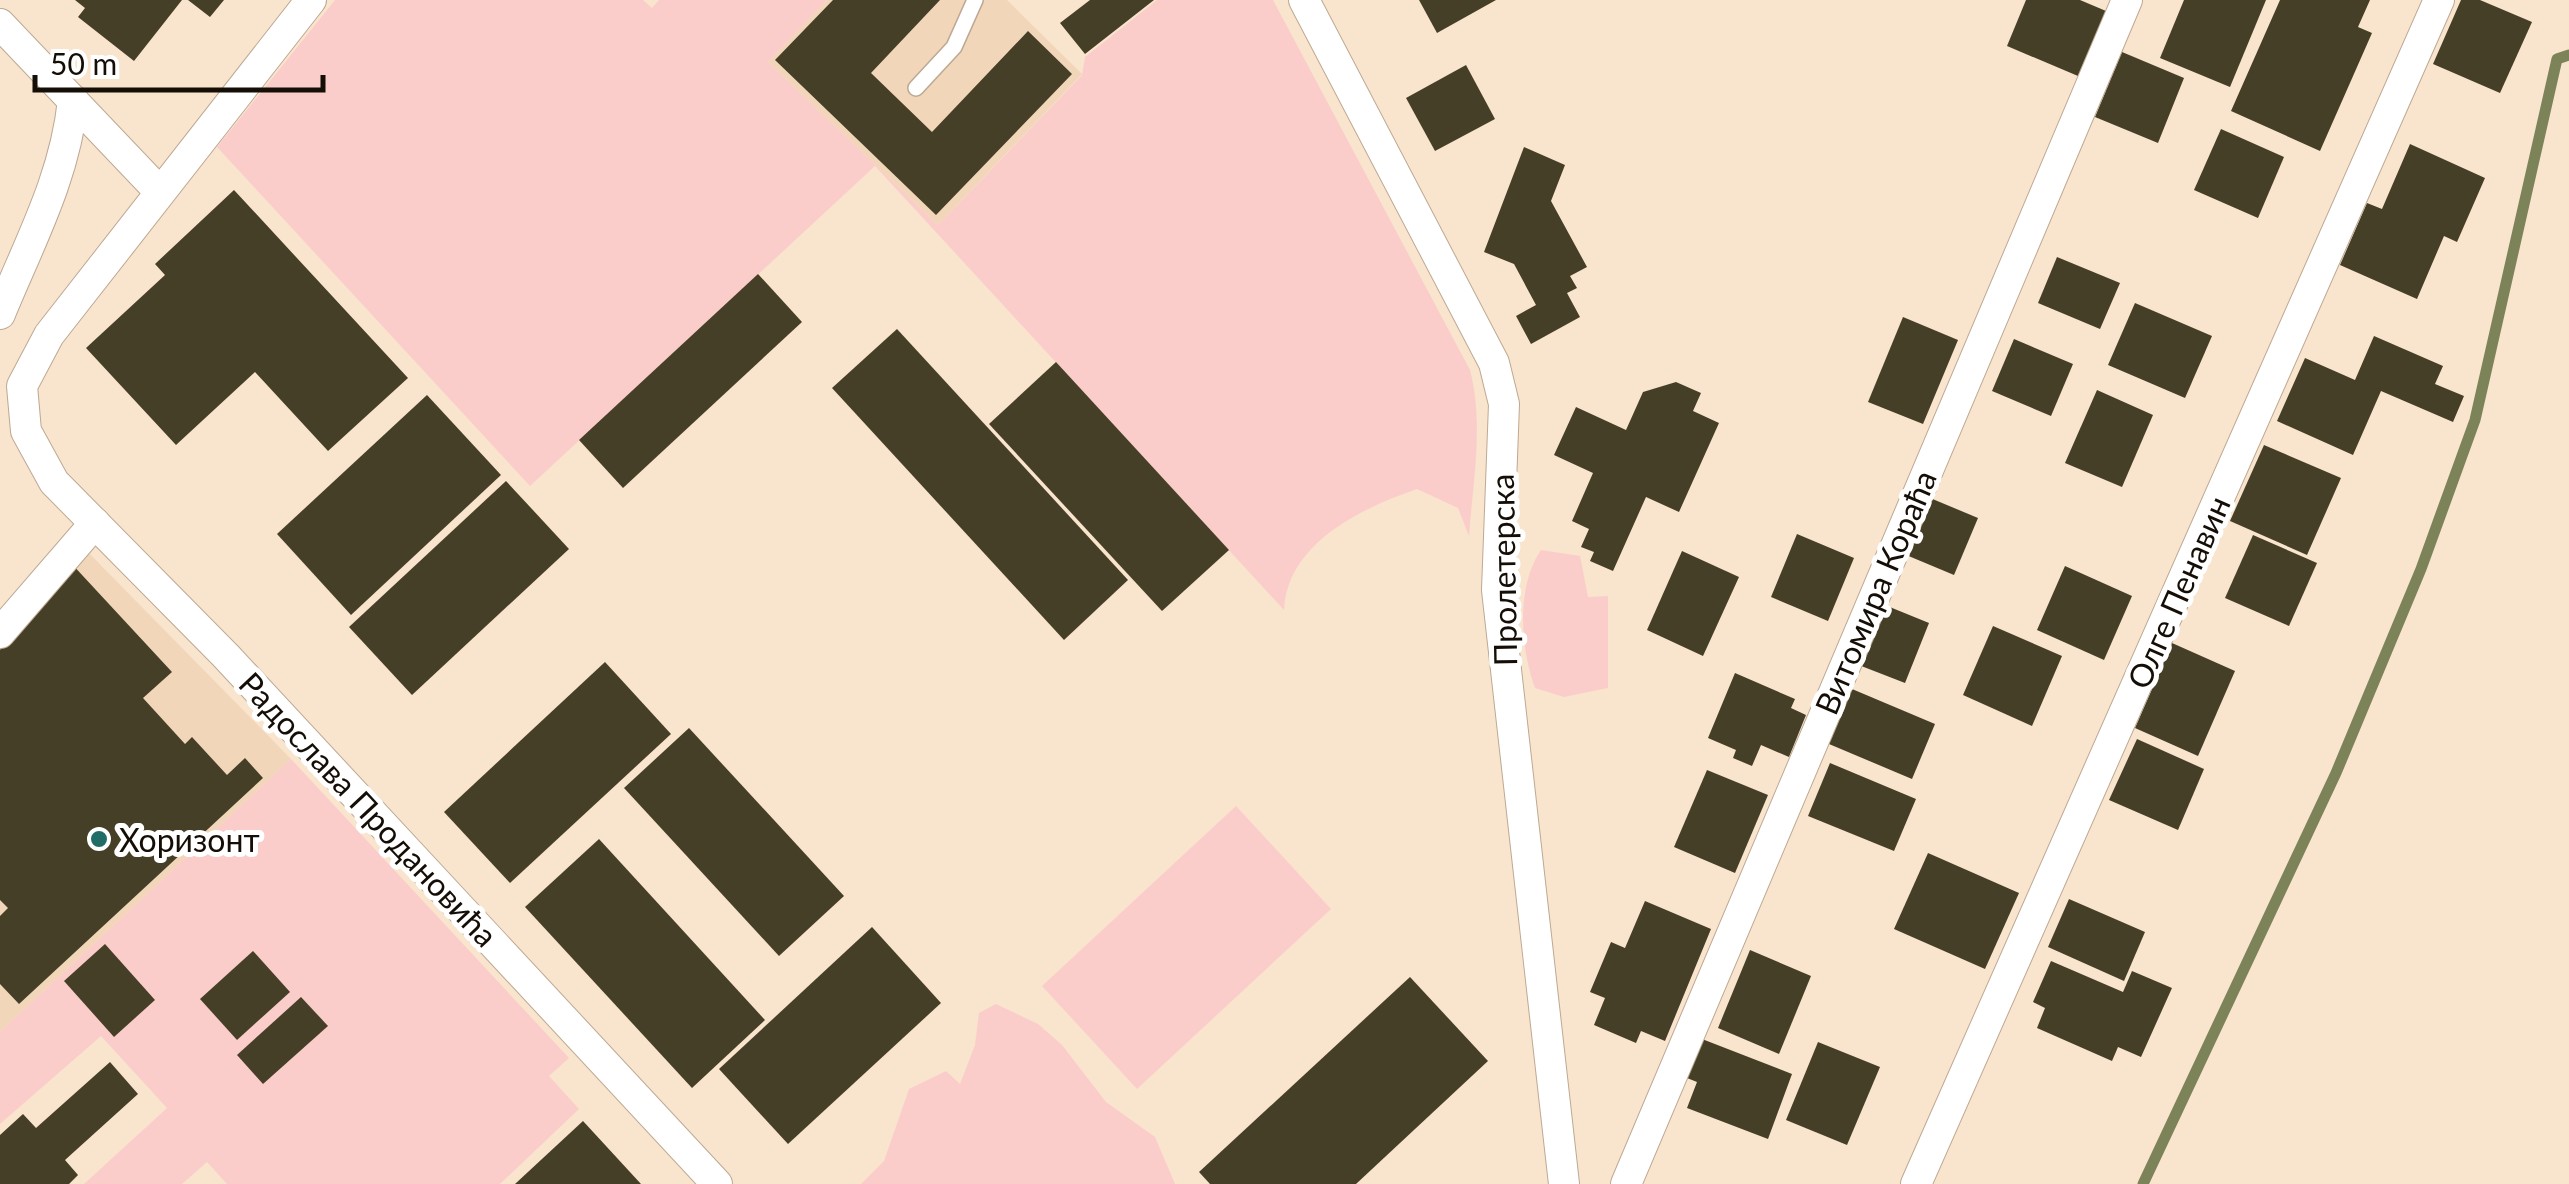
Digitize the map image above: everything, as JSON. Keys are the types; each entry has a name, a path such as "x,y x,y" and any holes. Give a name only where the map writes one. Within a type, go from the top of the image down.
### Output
{"street":[{"name":"Радослава Продановића","path":"26,430 22,386 49,335 158,190 311,0"},
{"name":"Пролетерска","path":"1304,0 1494,363 1504,404 1497,590 1564,1184"},
{"name":"Витомира Кораћа","path":"1626,1184 2126,0"},
{"name":"Олге Пенавин","path":"1916,1184 2439,0"},
{"path":"0,24 158,190"},
{"path":"0,314 59,174 68,145 73,100"},
{"name":"Радослава Продановића","path":"0,390 54,482 226,656 716,1184"},
{"path":"0,633 95,523"}],"lane":[{"path":"916,88 954,47 975,0"}],"shaded area":[{"path":"335,0 643,0 652,8 659,0 827,0 768,62 938,225 1082,75 1085,57 1157,0 1273,0 1470,370 1477,432 1469,536 1458,508 1417,489 1373,506 1331,531 1313,547 1288,586 1284,610 875,166 530,486 217,147"},
{"path":"827,0 1007,0 1082,74 938,225 768,62"},
{"name":"Хоризонт","path":"79,543 291,759 0,1032 0,636"},
{"path":"1541,550 1580,556 1588,597 1608,596 1608,688 1564,697 1535,688 1526,654 1523,617 1527,581"},
{"path":"291,759 569,1058 549,1076 579,1109 500,1184 227,1184 207,1162 182,1184 84,1184 167,1108 101,1036 0,1124 0,1032"},
{"path":"1236,806 1331,909 1137,1089 1042,986"},
{"path":"996,1004 1038,1024 1062,1045 1106,1102 1155,1137 1175,1184 861,1184 884,1161 909,1089 946,1071 960,1084 975,1045 979,1013"}],"building":[{"path":"75,0 182,0 134,61 78,17 85,8"},
{"path":"188,0 224,0 210,17"},
{"path":"833,0 940,0 871,73 932,132 1028,31 1072,74 936,215 775,60"},
{"path":"1090,0 1154,0 1085,54 1060,23"},
{"path":"1419,0 1496,0 1437,33"},
{"path":"2026,0 2080,0 2106,11 2078,76 2007,46"},
{"path":"2184,0 2266,0 2230,87 2160,58"},
{"path":"2280,0 2370,0 2358,27 2372,33 2320,151 2231,111"},
{"path":"2461,0 2480,0 2532,22 2500,93 2433,64"},
{"path":"2122,52 2184,78 2158,143 2095,117"},
{"path":"1466,65 1495,119 1435,151 1406,98"},
{"path":"2221,129 2284,157 2258,218 2194,190"},
{"path":"2410,144 2485,178 2457,242 2444,236 2417,299 2340,265 2367,203 2382,209"},
{"path":"1524,147 1565,165 1551,201 1587,267 1570,276 1577,288 1567,293 1580,317 1531,344 1516,316 1536,305 1514,264 1484,252"},
{"path":"234,190 408,378 328,451 255,372 176,445 86,348 165,275 155,264"},
{"path":"2057,257 2120,283 2100,329 2038,303"},
{"path":"758,274 802,322 623,488 579,440"},
{"path":"2135,303 2212,336 2185,398 2108,365"},
{"path":"1903,317 1958,340 1923,424 1868,402"},
{"path":"897,329 1128,580 1064,640 832,388"},
{"path":"2374,336 2443,366 2435,384 2464,396 2453,422 2381,391 2353,455 2277,421 2305,358 2355,380"},
{"path":"2014,339 2073,364 2051,416 1992,391"},
{"path":"1056,362 1229,550 1162,611 989,424"},
{"path":"1676,382 1701,393 1693,411 1719,423 1679,512 1646,497 1613,571 1590,561 1594,552 1581,547 1589,529 1572,521 1593,473 1554,455 1576,407 1626,430 1643,392"},
{"path":"2097,390 2153,415 2122,487 2065,463"},
{"path":"427,395 501,475 351,615 277,534"},
{"path":"2264,445 2341,478 2307,555 2230,521"},
{"path":"506,481 569,549 412,695 349,627"},
{"path":"1923,495 1978,518 1954,575 1899,552"},
{"path":"1797,534 1854,558 1828,621 1771,597"},
{"path":"2253,535 2317,563 2289,626 2225,598"},
{"path":"1682,551 1739,577 1703,656 1647,630"},
{"name":"Хоризонт","path":"70,562 172,672 143,698 185,744 192,737 227,775 245,758 263,778 19,1004 0,984 0,916 8,908 0,900 0,650"},
{"path":"2065,566 2132,596 2104,660 2037,630"},
{"path":"1875,601 1929,623 1905,683 1851,662"},
{"path":"1993,626 2062,656 2032,726 1963,695"},
{"path":"2172,643 2235,671 2198,756 2135,728"},
{"path":"605,662 671,734 510,883 444,812"},
{"path":"1735,673 1795,699 1791,708 1806,715 1789,757 1761,745 1752,766 1733,758 1736,750 1708,738"},
{"path":"1852,689 1935,724 1912,779 1829,744"},
{"path":"689,728 844,896 779,956 624,788"},
{"path":"2137,739 2204,769 2178,830 2109,800"},
{"path":"1830,763 1916,799 1894,851 1808,816"},
{"path":"1707,770 1768,795 1735,873 1674,847"},
{"path":"599,839 765,1020 692,1088 525,907"},
{"path":"1928,853 2019,893 1985,969 1894,929"},
{"path":"2069,899 2145,932 2124,981 2048,947"},
{"path":"1645,901 1711,929 1665,1041 1641,1031 1636,1043 1594,1025 1605,998 1590,992 1611,942 1625,948"},
{"path":"872,927 941,1003 788,1144 719,1069"},
{"path":"105,944 155,1000 114,1037 64,981"},
{"path":"1750,950 1811,976 1779,1054 1718,1028"},
{"path":"253,951 290,992 237,1040 200,999"},
{"path":"2051,961 2123,992 2132,971 2172,988 2141,1057 2118,1047 2112,1061 2037,1028 2045,1008 2033,1002"},
{"path":"1410,977 1488,1061 1356,1184 1210,1184 1199,1172"},
{"path":"301,997 328,1026 263,1084 237,1055"},
{"path":"1702,1039 1792,1074 1768,1139 1687,1108 1697,1082 1687,1078"},
{"path":"1818,1042 1880,1067 1847,1145 1786,1120"},
{"path":"110,1062 138,1094 65,1160 78,1175 69,1184 0,1184 0,1135 23,1114 36,1128"},
{"path":"583,1121 641,1184 515,1184"}],"waterway":[{"path":"2143,1184 2336,773 2421,569 2475,420 2557,59 2569,55"}],"place":[{"name":"Хоризонт","path":"99,839"}]}
